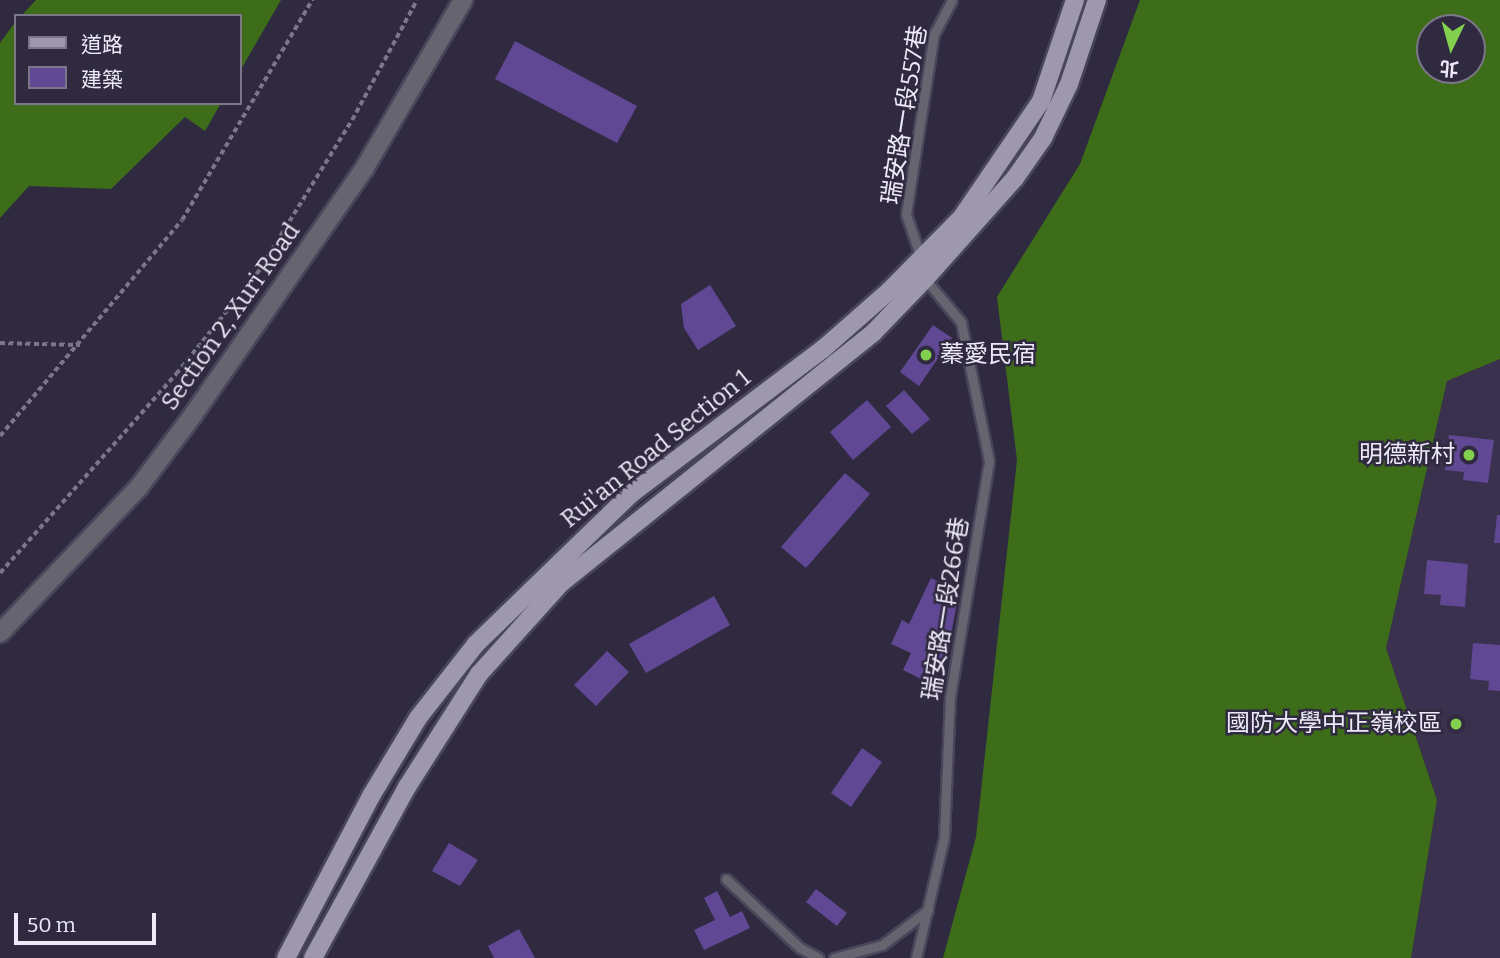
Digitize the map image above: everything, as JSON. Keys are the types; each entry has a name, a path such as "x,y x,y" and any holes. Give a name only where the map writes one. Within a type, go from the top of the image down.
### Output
{"main road":[{"name":"Rui'an Road Section 1","path":"286,958 418,718 476,644 631,494 823,349 962,217 1041,101 1075,0"},
{"name":"Rui'an Road Section 1","path":"313,958 407,787 479,674 561,583 873,333 925,279 1015,178 1043,138 1069,84 1097,0"}],"street":[{"name":"Section 2, Xuri Road","path":"0,633 139,487 193,415 364,169 463,0"}],"lane":[{"name":"瑞安路一段557巷","path":"925,279 921,257 906,214 934,34 952,0"},
{"name":"瑞安路一段266巷","path":"916,958 944,838 950,697 989,461 961,322 925,279"},
{"path":"726,879 800,948 819,958"},
{"path":"834,958 883,945 928,910"}],"path":[{"path":"0,436 80,345 182,220 312,0"},
{"path":"0,573 176,374 258,272 352,120 417,0"},
{"path":"0,343 80,345"}],"shaded area":[{"name":"國防大學中正嶺校區","path":"1500,359 1500,958 1411,958 1437,800 1386,648 1447,381"}],"green space":[{"path":"36,0 281,0 242,68 242,14 23,14"},
{"path":"1140,0 1500,0 1500,359 1447,381 1386,648 1437,800 1411,958 943,958 976,837 1017,460 997,297 1080,164"},
{"path":"14,24 14,105 220,105 205,131 185,117 111,189 29,186 0,218 0,43"}],"building":[{"path":"515,41 637,106 617,143 495,79"},
{"path":"710,285 736,326 698,350 684,328 681,304"},
{"name":"蓁愛民宿","path":"933,325 952,338 919,386 900,372"},
{"path":"904,390 930,419 912,434 886,406"},
{"path":"867,400 891,427 853,460 830,432"},
{"name":"明德新村","path":"1449,435 1494,440 1488,483 1463,480 1464,472 1445,470"},
{"path":"845,473 870,494 806,568 781,547"},
{"name":"明德新村","path":"1497,515 1500,515 1500,543 1494,543"},
{"path":"1427,560 1468,564 1465,607 1440,605 1441,595 1424,594"},
{"path":"931,578 959,592 947,656 933,685 903,670 911,653 891,644 902,620 909,624"},
{"path":"714,596 730,625 646,673 629,644"},
{"path":"1473,643 1500,645 1500,691 1488,690 1489,681 1470,679"},
{"path":"607,651 629,672 596,706 574,685"},
{"path":"862,748 882,762 851,807 831,793"},
{"path":"449,843 478,860 460,886 432,871"},
{"path":"816,889 847,913 837,926 806,902"},
{"path":"717,891 730,917 742,911 750,928 704,950 694,930 715,920 704,898"},
{"path":"519,929 535,958 494,958 488,946"}],"place":[{"name":"蓁愛民宿","path":"926,355"},
{"name":"明德新村","path":"1469,455"},
{"name":"國防大學中正嶺校區","path":"1456,724"}]}
